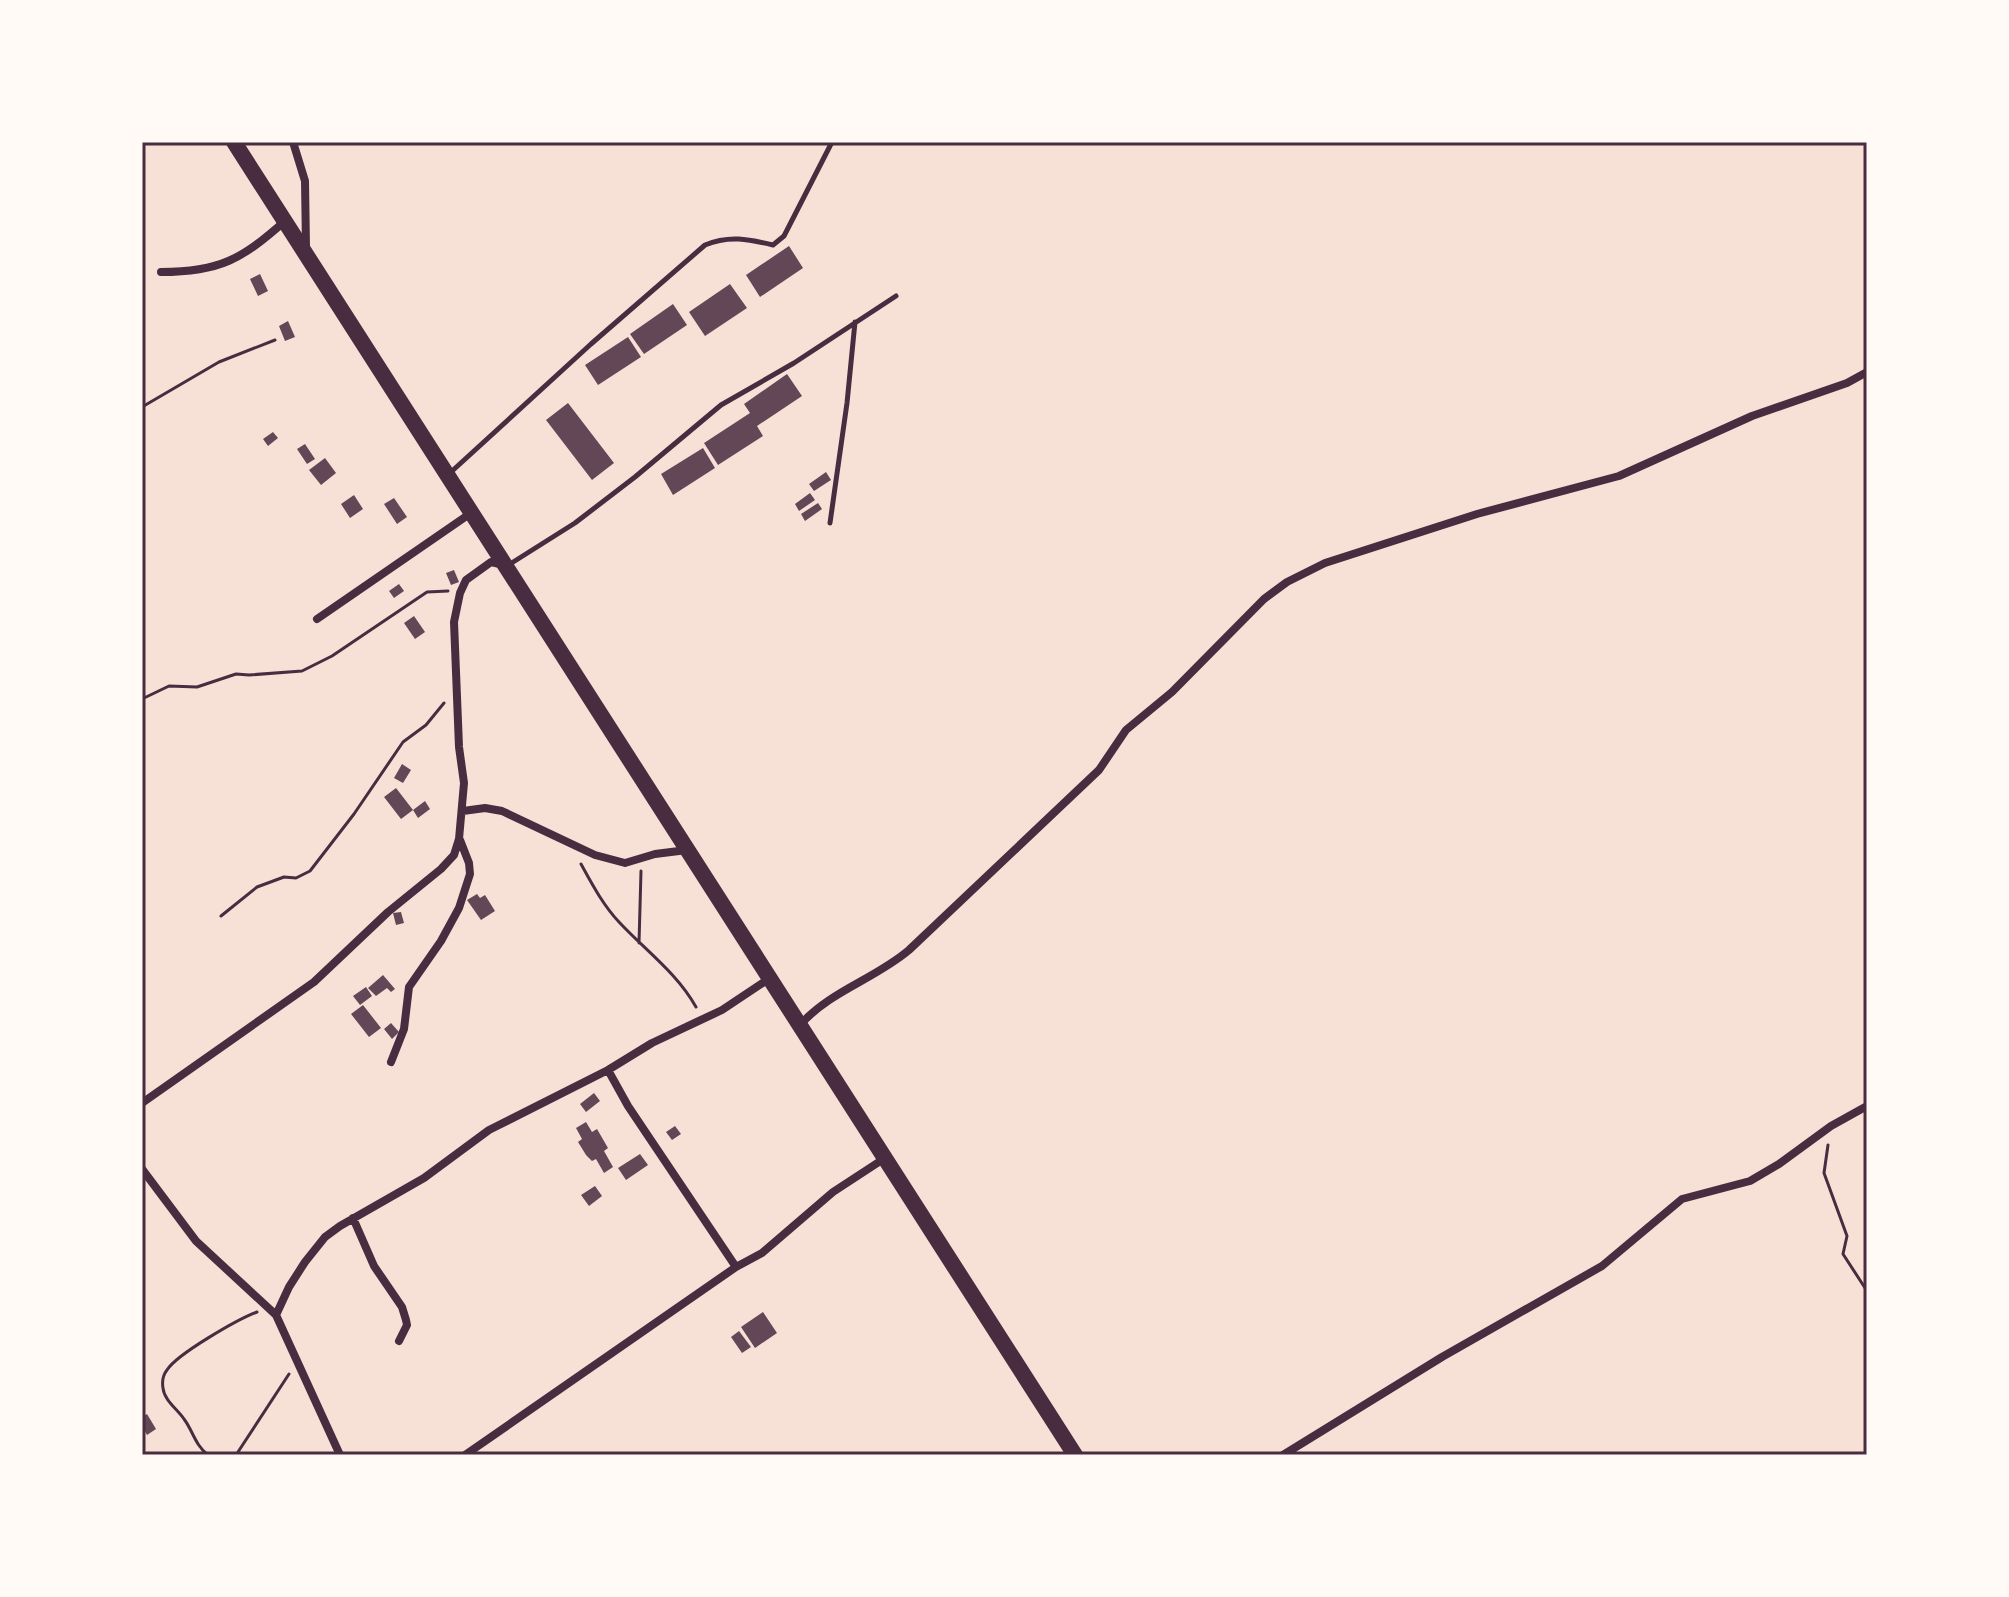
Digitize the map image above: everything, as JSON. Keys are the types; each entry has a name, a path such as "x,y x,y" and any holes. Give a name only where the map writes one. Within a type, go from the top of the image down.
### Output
{"main road":[{"path":"234,142 1075,1455"}],"street":[{"path":"293,142 305,181 306,255"},
{"path":"161,272 187,272 230,262 250,251 285,221"},
{"path":"800,1026 815,1008 890,966 909,950 1099,770 1120,736 1172,692 1264,599 1287,582 1325,563 1433,527 1619,476 1752,416 1847,383 1867,372"},
{"path":"317,619 471,513"},
{"path":"142,1103 314,982 388,912 441,869 458,848 463,811 454,622 466,580 491,562 505,566"},
{"path":"463,811 485,808 502,811 595,855 625,863 655,854 688,850"},
{"path":"391,1062 407,1018 409,987 441,941 459,908 470,874 459,839"},
{"path":"276,1315 289,1287 325,1237 424,1178 489,1130 608,1070 652,1043 722,1010 770,978"},
{"path":"608,1070 628,1106 736,1267"},
{"path":"1283,1455 1442,1357 1602,1266 1682,1199 1750,1181 1831,1126 1867,1106"},
{"path":"465,1455 736,1267 762,1253 833,1192 885,1158"},
{"path":"142,1169 196,1241 276,1315 340,1455"},
{"path":"353,1218 374,1266 402,1307 407,1325 399,1341"}],"lane":[{"path":"448,476 591,344 705,245 722,238 736,237 773,245 778,243 832,142"},
{"path":"505,566 575,523 721,405 794,363 896,296"},
{"path":"830,523 855,321"}],"path":[{"path":"142,407 208,368 275,340"},
{"path":"142,699 169,686 197,687 228,675 302,671 332,656 427,592 442,590 460,593"},
{"path":"221,916 257,887 284,877 296,878 310,871 403,742 426,725 457,689"},
{"path":"571,843 601,900 677,980 703,1019"},
{"path":"639,943 641,860"},
{"path":"1831,1126 1825,1164 1826,1181 1847,1236 1843,1254 1845,1260 1867,1291"},
{"path":"208,1455 194,1440 186,1421 164,1394 162,1384 165,1374 173,1362 221,1331 245,1316 268,1308"},
{"path":"236,1455 296,1361"}],"building":[{"path":"789,246 803,268 760,297 746,275"},
{"path":"260,274 268,291 258,296 250,279"},
{"path":"730,284 747,308 705,336 689,312"},
{"path":"673,304 687,325 644,354 630,334"},
{"path":"288,321 295,337 285,341 279,326"},
{"path":"628,337 641,357 598,385 585,365"},
{"path":"787,374 802,396 757,426 763,436 718,465 704,443 750,413 744,404"},
{"path":"568,403 614,463 592,480 546,420"},
{"path":"273,432 278,438 268,446 263,439"},
{"path":"305,444 315,459 307,464 297,449"},
{"path":"703,448 715,468 673,495 661,474"},
{"path":"325,458 336,473 321,485 309,470"},
{"path":"826,472 831,480 814,491 809,484"},
{"path":"810,493 815,500 799,511 795,504"},
{"path":"354,495 363,509 350,518 341,504"},
{"path":"394,498 407,517 397,524 384,504"},
{"path":"818,503 822,509 805,521 801,514"},
{"path":"454,570 459,582 451,585 446,573"},
{"path":"399,584 404,591 394,598 389,591"},
{"path":"414,616 425,632 415,639 404,623"},
{"path":"402,764 411,770 403,783 394,778"},
{"path":"396,788 413,810 401,819 384,797"},
{"path":"425,801 430,809 418,818 413,810"},
{"path":"477,894 480,898 485,895 495,911 481,920 467,900"},
{"path":"401,912 404,923 396,925 393,913"},
{"path":"383,975 395,989 391,992 387,988 376,996 368,988"},
{"path":"366,987 372,996 360,1005 353,996"},
{"path":"363,1005 381,1028 369,1037 351,1014"},
{"path":"391,1023 399,1032 392,1039 384,1029"},
{"path":"594,1093 600,1101 586,1112 580,1104"},
{"path":"586,1122 592,1132 597,1129 608,1148 604,1151 613,1167 604,1173 596,1159 592,1161 578,1142 582,1139 576,1128"},
{"path":"675,1126 681,1134 672,1140 666,1132"},
{"path":"640,1154 648,1165 626,1180 618,1168"},
{"path":"595,1186 602,1196 589,1206 581,1195"},
{"path":"763,1312 777,1333 755,1348 741,1327"},
{"path":"739,1331 751,1347 742,1353 731,1337"},
{"path":"147,1414 156,1429 147,1435 142,1426 142,1417"}]}
